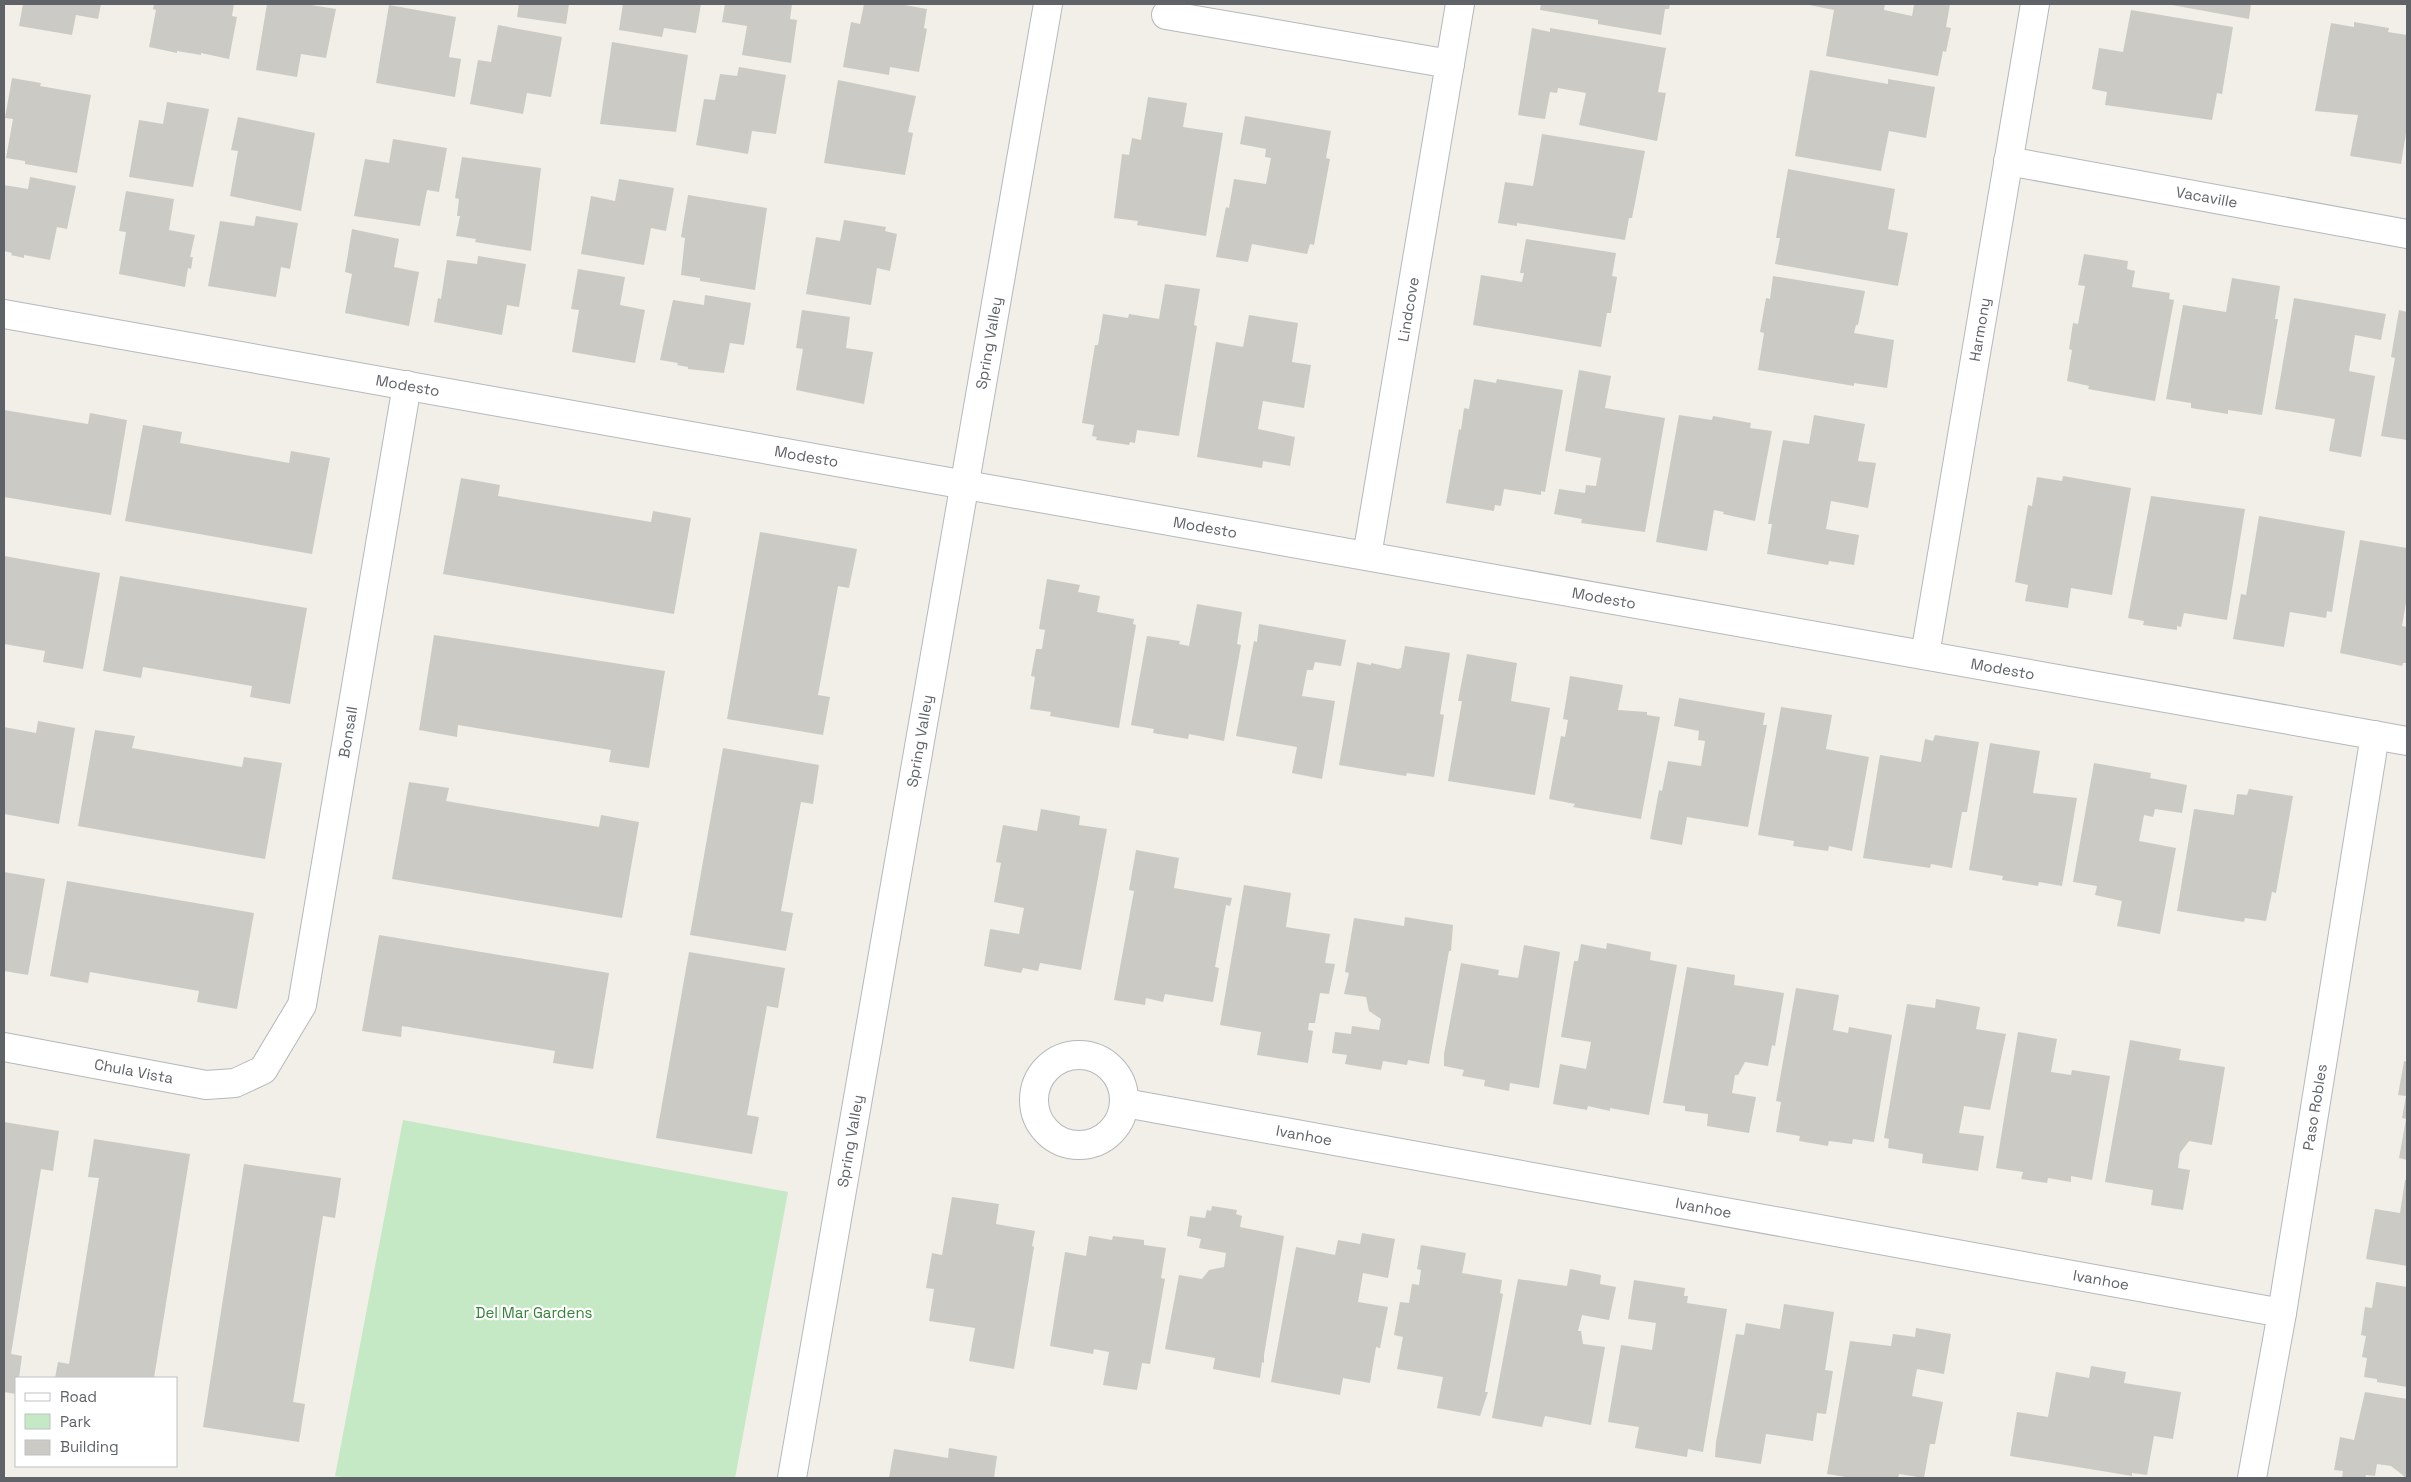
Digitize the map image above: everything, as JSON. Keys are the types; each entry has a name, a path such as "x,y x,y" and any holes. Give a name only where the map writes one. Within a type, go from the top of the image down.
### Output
{"street":[{"name":"Spring Valley","path":"792,1478 1048,4"},
{"name":"Lindcove","path":"1367,556 1460,4"},
{"name":"Harmony","path":"1924,655 2035,4"},
{"path":"1166,16 1450,64"},
{"name":"Vacaville","path":"2008,161 2407,234"},
{"name":"Modesto","path":"4,314 2407,741"},
{"name":"Bonsall","path":"263,1070 302,1005 407,385"},
{"name":"Paso Robles","path":"2252,1478 2282,1313 2375,735"},
{"name":"Chula Vista","path":"4,1047 206,1085 235,1083 263,1070"},
{"name":"Ivanhoe","path":"1125,1103 2282,1313"}],"green space":[{"name":"Del Mar Gardens","path":"403,1120 788,1192 735,1478 350,1478 335,1476"}],"building":[{"path":"23,4 101,4 98,19 76,15 72,35 19,26"},
{"path":"154,4 234,4 232,16 237,17 229,59 201,53 201,55 177,51 177,53 149,47 156,10 153,9"},
{"path":"267,4 305,4 336,9 326,58 301,54 297,77 256,70"},
{"path":"519,4 569,4 566,24 517,17"},
{"path":"623,4 701,4 696,33 664,28 662,37 619,30"},
{"path":"725,4 792,4 790,19 797,20 791,63 742,55 747,26 722,22"},
{"path":"864,4 899,4 927,9 924,28 927,29 919,72 890,67 889,75 843,67 851,22 860,24"},
{"path":"1541,4 1670,4 1669,9 1665,9 1661,35 1598,24 1598,20 1540,10"},
{"path":"1804,4 1885,4 1884,10 1912,16 1914,5 1950,4 1946,27 1951,28 1946,52 1943,51 1938,76 1826,56 1834,10"},
{"path":"2166,4 2251,4 2249,19"},
{"path":"389,5 456,17 449,57 461,59 455,97 376,83"},
{"path":"2131,10 2233,27 2222,94 2217,93 2212,120 2105,105 2107,92 2092,89 2099,48 2123,52"},
{"path":"2354,22 2389,28 2388,32 2407,35 2407,127 2401,164 2350,156 2358,115 2315,111 2331,23 2354,27"},
{"path":"498,25 562,37 551,97 527,93 523,114 470,104 478,60 491,62"},
{"path":"1532,28 1550,32 1550,28 1666,48 1658,92 1666,93 1657,141 1579,125 1586,93 1558,88 1557,93 1550,92 1545,119 1518,115"},
{"path":"612,42 688,55 676,132 600,124"},
{"path":"739,67 786,75 776,134 752,131 748,154 696,145 704,99 715,100 720,74 737,76"},
{"path":"1810,70 1888,84 1888,79 1935,87 1926,138 1889,131 1881,171 1795,156"},
{"path":"12,78 41,83 40,86 91,95 77,173 25,164 25,161 6,158 13,119 5,118"},
{"path":"838,80 916,96 908,132 913,133 905,175 824,163"},
{"path":"1148,97 1187,103 1183,127 1223,133 1206,236 1137,225 1138,221 1114,218 1122,154 1129,155 1132,138 1141,140"},
{"path":"167,102 209,109 193,187 129,177 139,120 163,124"},
{"path":"1245,116 1331,131 1326,158 1330,159 1314,245 1310,244 1307,254 1252,244 1248,262 1216,257 1226,207 1229,208 1234,179 1266,184 1271,158 1265,157 1266,149 1240,144"},
{"path":"238,117 315,133 301,211 230,196 238,151 231,150"},
{"path":"1542,134 1645,151 1632,218 1629,218 1625,240 1517,223 1517,226 1498,223 1505,182 1533,186"},
{"path":"393,139 447,148 439,192 427,190 420,226 354,216 365,159 389,163"},
{"path":"462,157 541,168 531,251 475,242 476,239 456,236 460,216 457,216 459,199 455,198"},
{"path":"1788,169 1895,189 1888,229 1908,233 1898,286 1775,264 1780,238 1776,238"},
{"path":"30,177 76,186 67,229 57,227 50,260 24,255 24,258 4,251 4,185 28,189"},
{"path":"619,179 674,188 666,231 651,228 644,265 581,254 591,196 615,201"},
{"path":"126,191 174,199 169,230 195,235 190,257 193,257 191,269 188,268 185,287 119,274 126,232 119,231"},
{"path":"688,195 767,208 755,290 700,281 700,278 681,275 685,238 681,237"},
{"path":"256,216 298,223 290,269 281,267 276,297 208,286 220,221 254,226"},
{"path":"844,220 886,227 885,231 897,234 890,271 877,268 871,305 806,294 816,237 840,241"},
{"path":"352,229 399,239 394,267 419,272 409,326 345,313 352,274 345,272"},
{"path":"1526,239 1616,253 1612,276 1617,277 1611,313 1607,313 1601,347 1473,325 1481,275 1522,282 1524,273 1520,273"},
{"path":"2084,254 2128,261 2127,269 2135,271 2132,287 2170,293 2169,299 2174,300 2155,401 2088,389 2089,386 2067,381 2072,350 2069,349 2073,323 2078,324 2085,286 2078,285"},
{"path":"478,256 526,264 519,307 507,305 502,335 434,322 438,298 441,299 447,260 477,264"},
{"path":"578,269 625,277 620,305 645,310 635,363 572,352 579,310 571,309"},
{"path":"1773,276 1865,291 1858,325 1856,325 1854,333 1894,340 1887,388 1854,383 1854,386 1758,370 1764,333 1760,332 1766,298 1770,299"},
{"path":"2232,278 2280,286 2275,319 2278,319 2262,415 2228,410 2228,414 2191,408 2191,403 2166,399 2183,305 2226,312"},
{"path":"1165,284 1200,289 1194,325 1197,326 1179,436 1137,430 1135,443 1130,442 1129,445 1096,440 1097,437 1092,436 1094,425 1082,423 1095,345 1098,345 1103,314 1128,318 1129,314 1159,319"},
{"path":"705,295 751,303 744,345 730,343 724,373 688,369 688,367 677,365 678,363 660,360 673,300 704,305"},
{"path":"2294,298 2386,314 2381,340 2355,335 2349,371 2375,376 2361,457 2329,451 2335,419 2275,409"},
{"path":"802,310 850,317 846,348 873,352 864,404 796,390 803,349 796,348"},
{"path":"2399,310 2407,312 2407,440 2381,436 2395,358 2391,357"},
{"path":"1249,315 1298,323 1292,362 1311,365 1304,408 1263,401 1258,429 1295,437 1290,466 1263,461 1262,468 1197,457 1216,342 1243,347"},
{"path":"1579,370 1611,376 1605,408 1665,418 1645,532 1581,523 1582,519 1554,514 1559,489 1585,493 1586,485 1596,486 1601,458 1565,451"},
{"path":"1474,379 1496,383 1497,379 1563,390 1545,492 1541,491 1541,495 1504,489 1501,506 1495,505 1494,511 1446,503 1459,429 1461,430 1464,408 1469,409"},
{"path":"4,410 88,424 90,413 127,420 111,515 4,497"},
{"path":"1679,415 1712,420 1713,416 1751,423 1750,428 1772,431 1755,521 1723,514 1724,512 1714,510 1707,551 1656,542"},
{"path":"1814,415 1865,424 1858,461 1876,463 1868,508 1831,501 1826,529 1859,535 1854,565 1829,561 1828,565 1767,554 1772,524 1768,524 1783,440 1809,444"},
{"path":"143,425 182,432 180,443 289,463 291,451 330,458 312,554 125,521"},
{"path":"2063,476 2131,488 2112,595 2071,588 2068,608 2025,601 2028,585 2015,582 2028,505 2032,506 2037,477 2062,481"},
{"path":"461,478 500,485 498,496 651,522 653,511 691,518 674,614 443,574"},
{"path":"2151,496 2245,509 2227,620 2184,613 2181,627 2177,626 2177,630 2143,625 2144,621 2128,618"},
{"path":"2259,516 2345,531 2332,612 2327,611 2326,618 2290,612 2284,647 2233,639 2241,594 2246,595"},
{"path":"760,532 857,549 849,588 838,586 818,695 830,697 823,735 727,719"},
{"path":"2360,540 2407,548 2407,597 2402,626 2407,627 2407,663 2403,663 2402,666 2340,653"},
{"path":"4,556 100,573 83,669 43,662 45,651 4,644"},
{"path":"120,576 307,608 290,704 250,697 252,686 143,667 141,678 103,671"},
{"path":"1047,579 1080,585 1078,592 1100,596 1097,612 1134,619 1133,624 1136,625 1119,728 1050,716 1051,712 1030,709 1035,677 1031,676 1036,649 1042,649 1045,630 1039,629"},
{"path":"1197,604 1242,612 1237,644 1241,645 1224,741 1189,734 1188,739 1153,733 1154,729 1131,725 1147,636 1180,641 1179,644 1189,646"},
{"path":"1259,624 1346,640 1341,666 1315,662 1313,670 1307,670 1302,696 1335,701 1322,779 1292,773 1297,747 1236,736 1254,641 1257,642"},
{"path":"434,635 665,671 649,768 609,762 611,750 458,725 457,737 419,730"},
{"path":"1405,646 1450,653 1440,714 1444,715 1434,777 1407,773 1406,776 1339,765 1357,662 1401,668"},
{"path":"1467,654 1517,663 1511,701 1550,708 1535,795 1448,781 1462,701 1458,701"},
{"path":"1570,676 1623,685 1618,710 1647,712 1647,715 1660,717 1641,819 1573,807 1575,804 1549,799 1561,736 1565,737 1568,720 1563,719"},
{"path":"1679,698 1765,713 1763,725 1767,725 1748,827 1687,817 1682,845 1650,839 1659,790 1662,791 1668,761 1701,766 1705,741 1698,740 1699,731 1674,726"},
{"path":"1781,707 1832,715 1826,749 1869,757 1852,851 1829,846 1828,851 1793,846 1794,841 1758,835"},
{"path":"38,721 75,728 59,824 4,814 4,727 36,733"},
{"path":"95,730 135,736 132,748 242,767 244,757 282,763 265,859 78,826"},
{"path":"1935,735 1979,742 1967,812 1962,812 1952,868 1931,864 1930,868 1863,858 1880,755 1921,762 1925,739 1933,741"},
{"path":"1990,743 2040,751 2033,793 2077,798 2062,886 2039,882 2038,886 2002,880 2003,876 1969,870"},
{"path":"723,748 819,765 813,804 801,802 781,911 793,913 786,951 690,935"},
{"path":"2094,763 2151,773 2150,778 2187,785 2182,813 2155,809 2153,817 2144,815 2139,841 2176,848 2160,934 2117,926 2122,901 2095,895 2097,886 2073,882"},
{"path":"409,782 449,788 446,801 599,827 601,815 639,822 622,918 392,879"},
{"path":"2249,789 2293,796 2276,893 2272,892 2266,921 2245,918 2244,922 2177,911 2194,809 2234,815 2237,794 2247,795"},
{"path":"1041,809 1080,816 1079,825 1107,829 1081,970 1040,963 1038,971 1023,968 1021,973 984,966 990,929 1019,934 1024,908 994,902 1001,863 996,862 1003,825 1037,831"},
{"path":"1136,850 1179,858 1174,888 1232,898 1230,906 1226,905 1215,967 1219,968 1213,1002 1165,994 1163,1002 1146,998 1145,1005 1114,1000 1134,891 1129,890"},
{"path":"4,872 45,879 28,975 4,971"},
{"path":"67,881 254,913 237,1009 197,1002 199,991 90,972 88,983 50,976"},
{"path":"1244,885 1291,893 1286,927 1330,934 1325,963 1335,964 1329,994 1320,993 1315,1023 1309,1023 1308,1030 1313,1031 1308,1063 1257,1055 1261,1032 1220,1025"},
{"path":"1405,917 1453,925 1451,951 1449,951 1429,1064 1408,1060 1407,1065 1383,1061 1381,1070 1345,1064 1347,1055 1332,1053 1335,1032 1351,1034 1352,1026 1379,1030 1381,1019 1369,1011 1366,997 1344,994 1349,973 1345,972 1354,918 1404,926"},
{"path":"379,935 609,973 593,1069 553,1063 555,1051 402,1026 401,1037 362,1031"},
{"path":"1607,943 1651,952 1650,960 1677,965 1649,1115 1610,1108 1610,1111 1588,1106 1587,1110 1553,1104 1560,1064 1586,1069 1591,1042 1561,1037 1574,961 1578,961 1581,944 1606,949"},
{"path":"1524,945 1560,952 1539,1088 1510,1083 1509,1091 1484,1086 1485,1080 1462,1076 1464,1070 1444,1066 1444,1054 1461,963 1499,970 1498,975 1518,978"},
{"path":"689,952 785,968 778,1008 767,1006 747,1115 759,1117 752,1154 656,1138"},
{"path":"1687,967 1735,975 1734,985 1784,993 1775,1046 1772,1045 1768,1066 1745,1062 1738,1075 1735,1075 1732,1093 1756,1097 1749,1133 1707,1126 1708,1114 1685,1111 1685,1106 1663,1103"},
{"path":"1796,988 1839,995 1833,1030 1848,1033 1849,1027 1892,1035 1874,1142 1853,1139 1852,1144 1829,1141 1828,1146 1799,1141 1800,1136 1776,1132 1781,1102 1776,1101"},
{"path":"1936,999 1980,1007 1976,1029 2006,1034 1990,1110 1964,1106 1959,1133 1984,1136 1978,1171 1922,1163 1923,1154 1888,1148 1889,1139 1884,1138 1907,1004 1935,1008"},
{"path":"2018,1032 2057,1039 2051,1072 2071,1075 2072,1070 2110,1076 2092,1180 2071,1176 2071,1182 2048,1178 2047,1183 2021,1179 2023,1172 1996,1168"},
{"path":"2130,1040 2181,1049 2179,1060 2225,1067 2212,1145 2189,1141 2180,1153 2178,1168 2190,1170 2183,1210 2151,1205 2153,1190 2105,1182"},
{"path":"2404,1061 2407,1062 2407,1160 2399,1158 2406,1119 2402,1118 2406,1096 2398,1095"},
{"path":"4,1122 59,1131 53,1171 41,1169 11,1354 22,1356 19,1377 15,1377 15,1394 4,1392"},
{"path":"94,1139 190,1154 154,1377 55,1377 58,1362 69,1364 99,1178 88,1177"},
{"path":"244,1164 341,1178 335,1218 323,1216 293,1402 305,1404 299,1442 203,1427"},
{"path":"2405,1180 2407,1180 2407,1266 2366,1259 2375,1209 2400,1213"},
{"path":"952,1197 999,1204 996,1224 1035,1231 1014,1369 969,1361 975,1328 929,1321 934,1289 926,1288 932,1253 942,1255"},
{"path":"1212,1206 1237,1210 1236,1214 1242,1216 1240,1227 1284,1236 1260,1378 1213,1369 1215,1358 1165,1349 1179,1275 1202,1279 1209,1270 1224,1267 1226,1253 1199,1248 1201,1239 1187,1236 1190,1216 1205,1218 1207,1210 1211,1211"},
{"path":"1362,1233 1395,1239 1388,1278 1363,1273 1358,1302 1388,1307 1380,1348 1376,1347 1370,1383 1343,1378 1340,1395 1271,1382 1296,1247 1335,1255 1338,1240 1360,1244"},
{"path":"1089,1236 1112,1240 1113,1236 1144,1240 1144,1245 1166,1248 1161,1278 1165,1279 1150,1364 1142,1363 1137,1390 1103,1385 1109,1352 1094,1349 1093,1354 1050,1346 1065,1252 1086,1256"},
{"path":"1421,1245 1466,1253 1462,1273 1502,1280 1500,1293 1503,1294 1485,1392 1488,1392 1480,1416 1437,1408 1443,1377 1397,1369 1403,1337 1394,1335 1400,1302 1409,1303 1412,1284 1419,1285 1421,1270 1417,1269"},
{"path":"1570,1269 1601,1275 1600,1284 1616,1287 1609,1320 1582,1315 1578,1331 1581,1331 1583,1344 1605,1347 1591,1425 1545,1416 1542,1427 1492,1418 1518,1279 1567,1286"},
{"path":"1634,1280 1685,1288 1684,1296 1688,1296 1687,1303 1727,1309 1703,1452 1688,1449 1687,1457 1635,1448 1639,1427 1608,1422 1621,1345 1652,1350 1656,1323 1628,1319"},
{"path":"2376,1282 2407,1287 2407,1387 2377,1382 2377,1379 2364,1377 2367,1358 2362,1357 2366,1336 2361,1335 2365,1307 2372,1308"},
{"path":"1784,1304 1834,1312 1825,1370 1833,1371 1826,1414 1817,1413 1813,1441 1766,1434 1761,1464 1715,1457 1716,1442 1736,1334 1744,1335 1746,1323 1780,1329"},
{"path":"1916,1328 1951,1334 1944,1374 1917,1369 1912,1396 1943,1402 1935,1444 1930,1444 1924,1478 1899,1474 1898,1478 1852,1478 1827,1474 1850,1341 1891,1346 1893,1334 1915,1337"},
{"path":"2091,1366 2126,1372 2124,1383 2181,1392 2173,1439 2154,1436 2147,1475 2132,1473 2132,1476 2010,1456 2017,1412 2048,1417 2056,1372 2089,1378"},
{"path":"2365,1392 2407,1399 2407,1478 2403,1478 2404,1476 2391,1466 2377,1464 2375,1476 2366,1475 2365,1478 2342,1478 2343,1471 2334,1470 2340,1437 2354,1440"},
{"path":"949,1448 997,1456 994,1478 889,1478 894,1449 948,1458"}]}
